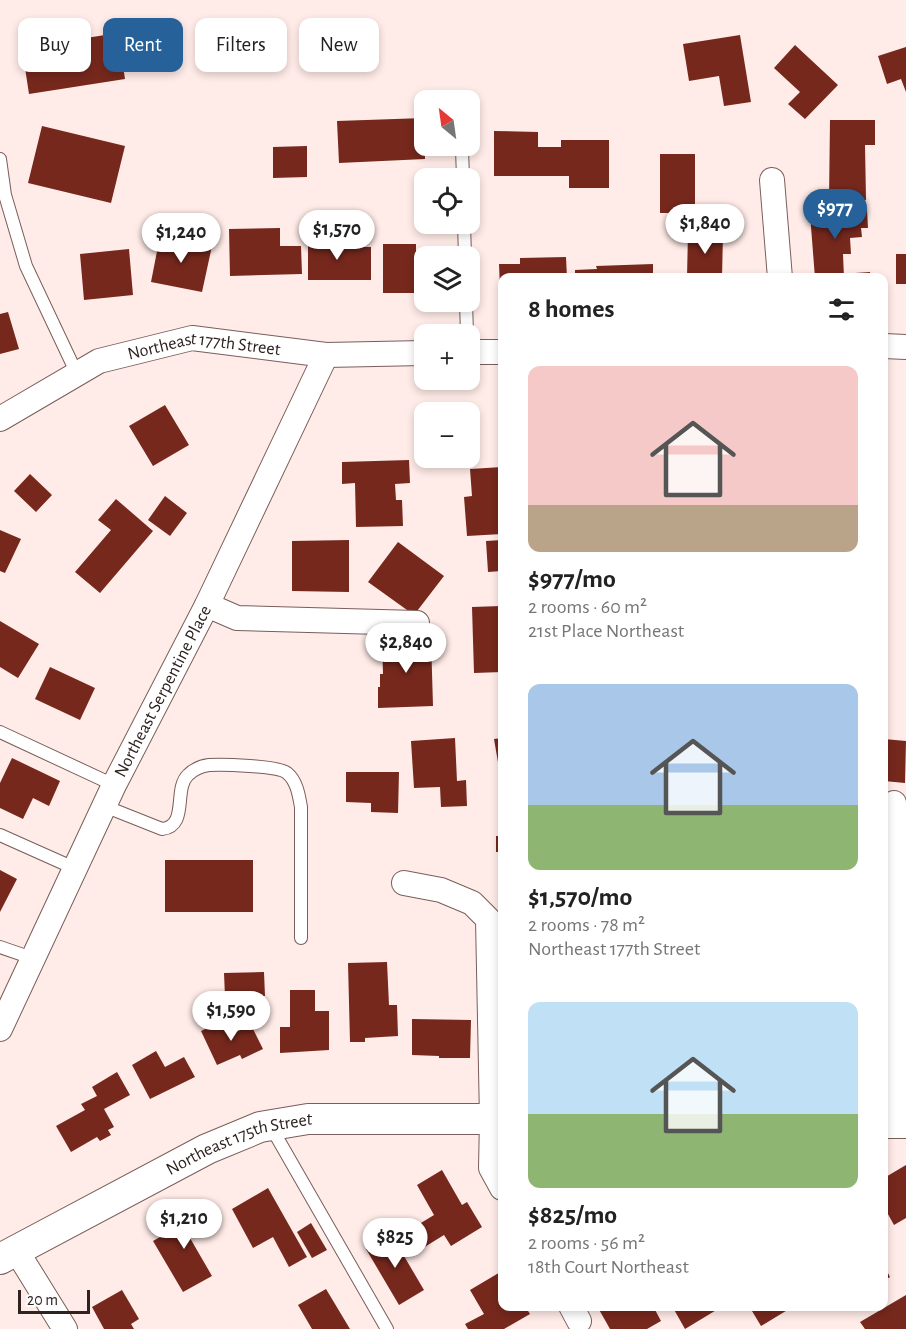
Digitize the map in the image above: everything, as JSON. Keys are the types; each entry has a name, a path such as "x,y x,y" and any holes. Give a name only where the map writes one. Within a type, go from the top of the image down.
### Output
{"street":[{"path":"772,180 780,273"},
{"name":"Northeast 177th Street","path":"0,419 99,361 192,338 326,355 414,353"},
{"path":"888,346 906,347"},
{"path":"480,352 498,352"},
{"name":"Northeast Serpentine Place","path":"0,1029 114,785 207,605 326,355"},
{"path":"207,605 237,618 417,623"},
{"path":"894,803 895,1123"},
{"path":"404,883 441,890 472,903 488,919 497,1119 491,1168 498,1181"},
{"name":"Northeast 175th Street","path":"8,1255 207,1149 260,1127 308,1119 497,1119"},
{"path":"8,1255 65,1329"}],"lane":[{"path":"0,159 5,195 26,266 77,374"},
{"path":"0,732 114,785"},
{"path":"104,806 167,829 177,819 183,783 187,776 198,768 209,765 276,768 287,773 295,782 301,807 301,938"},
{"path":"0,835 74,868"},
{"path":"0,947 32,958"},
{"path":"271,1125 387,1329"}],"building":[{"path":"103,35 103,72 124,72 125,79 29,94 26,72 91,72 91,37"},
{"path":"740,35 751,102 724,106 719,76 689,81 683,44"},
{"path":"795,45 838,85 805,119 788,104 800,92 774,68"},
{"path":"906,47 906,92 901,79 887,84 878,56"},
{"path":"414,118 414,156 425,156 425,159 339,163 337,121"},
{"path":"830,120 875,120 875,145 865,145 866,200 829,200"},
{"path":"42,126 125,146 111,203 28,183"},
{"path":"494,131 538,132 538,147 561,147 561,140 609,140 609,188 569,188 569,176 494,176"},
{"path":"307,146 307,177 273,178 273,147"},
{"path":"660,154 695,154 695,213 660,213"},
{"path":"867,210 868,228 861,228 862,237 850,238 851,254 843,254 844,273 815,273 810,214"},
{"path":"280,228 280,246 301,246 302,274 230,276 229,229"},
{"path":"688,232 723,233 722,273 687,273"},
{"path":"308,235 329,235 329,247 371,247 371,280 308,280"},
{"path":"160,236 212,246 202,292 151,282"},
{"path":"383,244 416,244 414,246 414,293 383,293"},
{"path":"129,249 133,295 84,300 80,254"},
{"path":"896,254 906,254 906,284 896,284"},
{"path":"566,257 567,273 499,273 499,264 520,264 520,258"},
{"path":"653,264 653,273 575,273 575,270 597,269 596,266"},
{"path":"8,312 19,349 0,354 0,314"},
{"path":"165,405 189,445 153,466 129,426"},
{"path":"409,460 410,483 395,484 396,500 402,500 403,526 356,527 355,483 342,484 342,462"},
{"path":"498,467 498,534 467,536 464,497 472,496 470,469"},
{"path":"30,474 52,495 36,512 14,491"},
{"path":"165,496 187,513 170,536 148,520"},
{"path":"116,499 153,531 100,593 75,572 111,530 98,520"},
{"path":"0,530 21,539 5,573 0,571"},
{"path":"349,540 349,592 292,591 292,541"},
{"path":"498,540 498,571 488,572 486,541"},
{"path":"398,542 444,576 414,615 368,582"},
{"path":"498,606 498,672 474,673 472,607"},
{"path":"0,621 39,644 18,678 0,667"},
{"path":"431,639 433,706 378,708 378,687 380,687 380,674 383,674 382,640"},
{"path":"50,667 95,688 80,720 35,699"},
{"path":"455,738 457,781 466,780 467,806 441,807 440,787 414,788 411,741"},
{"path":"498,738 498,762 494,739"},
{"path":"888,739 906,741 905,783 888,781"},
{"path":"12,758 60,781 49,806 33,798 23,819 0,808 0,783"},
{"path":"346,772 399,772 398,813 371,812 371,803 346,802"},
{"path":"496,836 498,836 498,852 496,852"},
{"path":"165,860 253,860 253,912 165,912"},
{"path":"0,870 17,879 0,912"},
{"path":"387,962 389,1005 397,1005 398,1036 365,1038 365,1042 350,1042 348,963"},
{"path":"264,972 265,996 225,997 224,973"},
{"path":"290,990 315,990 315,1011 329,1011 329,1050 280,1053 280,1027 290,1027"},
{"path":"227,1019 234,1033 251,1025 263,1049 242,1059 240,1055 217,1065 201,1031"},
{"path":"412,1019 471,1020 470,1058 412,1055"},
{"path":"156,1051 165,1067 184,1057 195,1077 150,1099 132,1065"},
{"path":"117,1072 130,1095 104,1109 114,1127 108,1130 111,1135 100,1141 97,1137 71,1152 56,1126 85,1110 81,1104 97,1096 92,1087"},
{"path":"906,1165 906,1218 894,1225 888,1214 888,1176"},
{"path":"442,1170 462,1205 467,1202 482,1227 451,1246 444,1235 423,1248 411,1229 434,1215 417,1185"},
{"path":"268,1188 307,1257 289,1267 273,1237 253,1248 232,1209"},
{"path":"194,1205 207,1227 190,1238 212,1276 183,1292 153,1241 181,1225 176,1215"},
{"path":"311,1223 327,1250 312,1258 297,1232"},
{"path":"391,1234 424,1290 399,1305 366,1249"},
{"path":"498,1273 498,1311 528,1311 530,1314 504,1329 468,1329 465,1324 484,1314 470,1290"},
{"path":"326,1289 350,1329 312,1329 298,1305"},
{"path":"122,1290 139,1319 131,1324 134,1329 104,1329 92,1307"},
{"path":"906,1295 906,1329 865,1329 860,1322 879,1311 888,1311 888,1306"},
{"path":"600,1311 656,1311 661,1321 647,1329 610,1329"},
{"path":"675,1311 715,1311 685,1329"},
{"path":"752,1311 786,1311 761,1326"}]}
